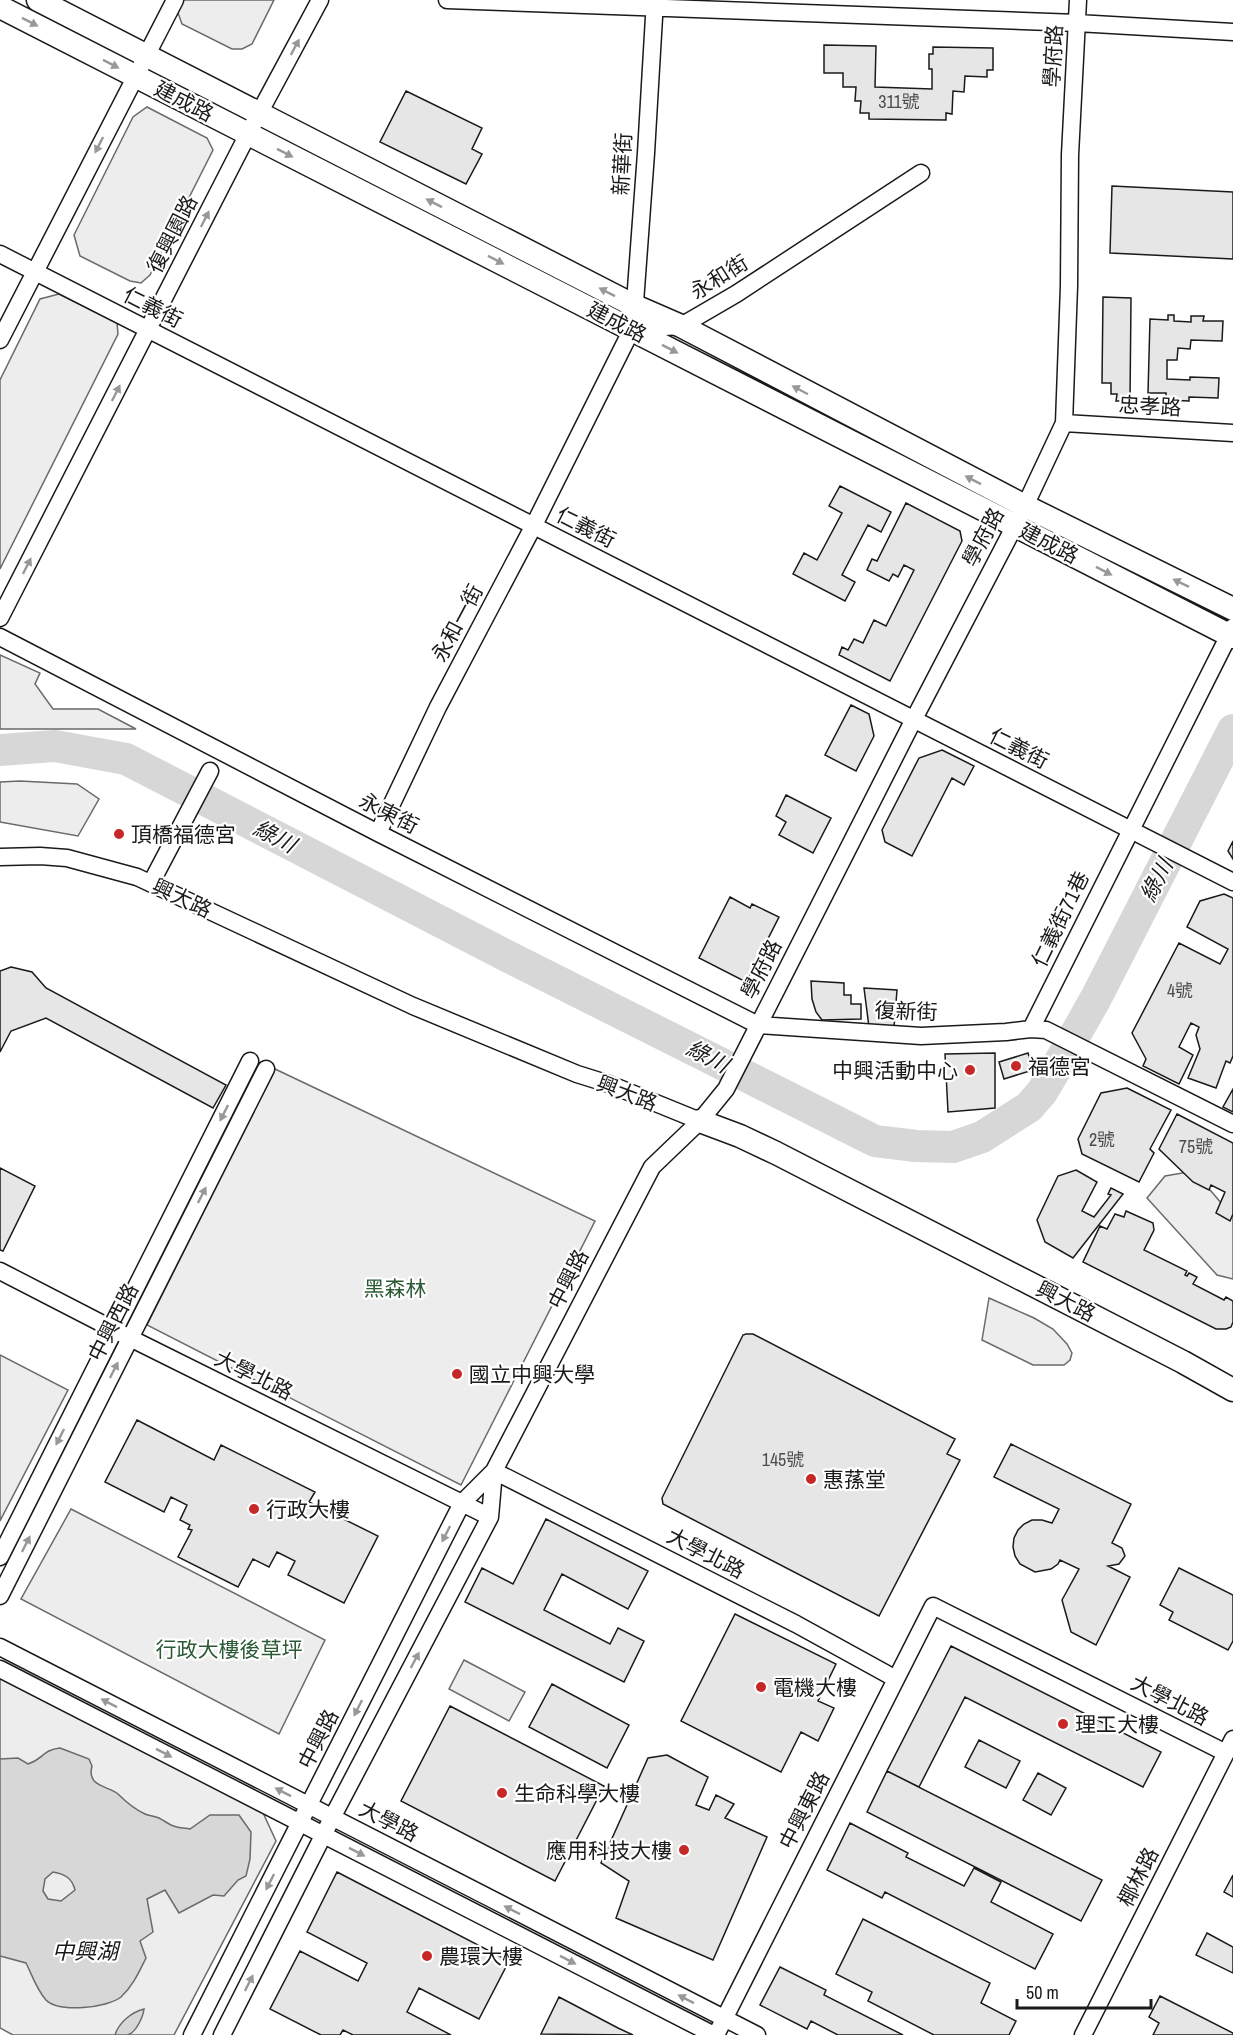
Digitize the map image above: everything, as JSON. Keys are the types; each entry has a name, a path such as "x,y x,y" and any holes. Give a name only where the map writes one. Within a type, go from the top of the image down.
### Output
{"street":[{"name":"建成路","path":"38,0 635,306 681,326 1231,632"},
{"path":"0,340 175,0"},
{"name":"復興園路","path":"0,618 248,134 320,0"},
{"path":"447,0 655,4 1233,32"},
{"name":"學府路","path":"700,1121 726,1089 748,1047 1020,516 1064,423 1069,286 1070,155 1078,0"},
{"name":"新華街","path":"632,330 655,4"},
{"name":"建成路","path":"0,7 632,330 1020,516 1233,609"},
{"name":"永和街","path":"632,330 681,326 736,294 921,173"},
{"name":"仁義街","path":"0,254 1233,882"},
{"name":"永和一街","path":"378,832 438,707 580,436 632,330"},
{"name":"忠孝路","path":"1064,423 1233,433"},
{"name":"仁義街71巷","path":"1031,1029 1231,632"},
{"name":"永東街","path":"0,637 758,1026"},
{"path":"151,883 210,771"},
{"name":"興大路","path":"0,856 67,858 151,883 413,1006 577,1074 609,1084 740,1136 1184,1362 1233,1390"},
{"name":"復新街","path":"758,1026 921,1036 1031,1029 1053,1033 1233,1124"},
{"name":"中興西路","path":"0,1557 114,1331 258,1065 130,1338 0,1596"},
{"name":"中興路","path":"192,2035 462,1503 494,1472 652,1167 700,1121"},
{"name":"大學北路","path":"0,1271 114,1331 490,1517"},
{"name":"中興路","path":"222,2035 490,1517 494,1472"},
{"name":"大學北路","path":"494,1472 796,1624 896,1679"},
{"name":"大學北路","path":"933,1606 1229,1746"},
{"name":"中興東路","path":"715,2035 933,1606"},
{"name":"大學路","path":"0,1647 757,2035"},
{"name":"大學路","path":"0,1669 715,2035"},
{"name":"椰林路","path":"1083,2035 1229,1746"}],"shaded area":[{"path":"180,0 274,0 252,44 242,49 232,49 182,24 178,13"},
{"path":"147,107 207,138 213,150 150,275 141,283 130,281 80,256 74,235 133,117"},
{"path":"59,294 117,323 118,334 0,569 0,380 40,299"},
{"path":"0,655 40,673 35,684 53,709 98,709 136,729 0,729"},
{"path":"0,782 77,784 99,799 78,836 0,822"},
{"name":"黑森林","path":"275,1069 595,1221 461,1485 147,1325"},
{"path":"1194,1171 1233,1217 1233,1279 1217,1275 1147,1198 1165,1176"},
{"path":"989,1298 1053,1329 1072,1353 1070,1360 1064,1365 1033,1365 982,1340"},
{"path":"0,1355 68,1390 0,1521"},
{"name":"行政大樓後草坪","path":"71,1509 325,1640 279,1734 21,1599"},
{"path":"464,1660 525,1692 509,1721 449,1689"},
{"path":"0,1671 258,1802 276,1841 174,2035 13,2035 0,2028"}],"water":[{"name":"中興湖","path":"60,1748 89,1759 92,1766 92,1778 95,1782 114,1791 141,1812 173,1826 190,1829 210,1815 239,1815 251,1832 250,1859 246,1876 238,1880 224,1896 213,1895 179,1913 165,1890 147,1899 153,1932 140,1941 146,1958 138,1974 121,1997 105,2004 83,2008 61,2007 52,2004 40,1992 26,1963 0,1956 0,1759 18,1758 28,1764","holes":["53,1872 64,1875 74,1886 75,1890 61,1901 48,1899 43,1891 45,1879"]},
{"path":"144,2009 141,2020 130,2034 115,2035 127,2018"}],"building":[{"path":"824,45 876,46 875,87 932,89 929,54 933,54 933,47 993,48 993,70 987,70 987,77 965,76 964,92 953,91 952,114 946,113 946,120 869,119 869,113 860,113 861,101 855,101 856,87 843,87 843,73 824,73"},
{"path":"406,91 482,128 472,149 482,154 466,184 380,142"},
{"path":"1112,186 1233,192 1233,259 1110,253"},
{"path":"1103,297 1131,298 1130,401 1116,401 1117,394 1111,394 1111,383 1102,383"},
{"path":"1168,315 1174,315 1174,321 1191,322 1191,316 1204,316 1203,321 1223,321 1222,341 1191,340 1190,349 1178,348 1177,360 1167,360 1167,379 1219,378 1218,398 1189,397 1189,401 1166,400 1166,393 1148,393 1150,319 1168,320"},
{"path":"840,486 891,512 881,532 868,525 842,575 855,582 845,601 793,574 804,553 817,560 842,513 829,506"},
{"path":"906,503 960,531 962,541 890,681 839,655 842,647 848,650 854,639 863,643 874,620 886,626 914,570 904,565 898,577 893,574 889,581 867,570 872,559 877,561"},
{"path":"851,705 869,714 874,736 856,771 825,755"},
{"path":"942,750 974,766 964,785 952,778 912,856 885,842 882,830 919,758"},
{"path":"786,795 831,818 813,853 779,835 786,822 776,816"},
{"path":"1233,841 1233,859 1228,851"},
{"path":"1224,894 1233,898 1233,1056 1230,1063 1226,1061 1216,1088 1188,1078 1200,1049 1196,1035 1199,1027 1191,1023 1179,1047 1193,1055 1179,1084 1143,1066 1146,1059 1132,1033 1179,943 1220,964 1228,949 1187,927 1200,901"},
{"path":"730,897 750,908 752,904 779,917 746,982 699,958"},
{"path":"11,967 32,972 46,988 226,1085 213,1108 46,1018 11,1031 0,1052 0,971"},
{"path":"811,981 844,983 844,995 851,995 851,1004 861,1004 861,1019 822,1020 816,1012 812,999"},
{"path":"864,988 897,990 894,1027 869,1027"},
{"name":"中興活動中心","path":"995,1053 995,1108 948,1112 945,1054"},
{"name":"福德宮","path":"1028,1053 1033,1070 1004,1079 999,1062"},
{"path":"1127,1088 1171,1110 1150,1149 1154,1153 1139,1182 1082,1154 1078,1139 1101,1093"},
{"path":"1233,1089 1233,1112 1223,1107"},
{"path":"1177,1114 1233,1143 1233,1214 1230,1221 1216,1213 1225,1192 1211,1185 1209,1190 1193,1182 1159,1149"},
{"path":"0,1168 35,1186 3,1251 0,1250"},
{"path":"1076,1170 1097,1182 1082,1211 1094,1217 1111,1195 1108,1194 1111,1188 1123,1194 1073,1258 1045,1242 1037,1220 1058,1176"},
{"path":"1126,1211 1153,1223 1154,1230 1144,1250 1187,1271 1185,1275 1189,1273 1197,1277 1193,1284 1224,1300 1226,1297 1233,1301 1231,1327 1216,1329 1083,1262 1100,1226 1107,1229 1115,1214 1124,1217"},
{"name":"惠蓀堂","path":"753,1334 955,1439 947,1454 960,1460 879,1616 663,1504 662,1498 743,1335"},
{"name":"行政大樓","path":"137,1420 214,1460 221,1445 315,1492 309,1502 378,1536 344,1603 288,1575 295,1561 277,1552 269,1567 253,1559 238,1587 178,1557 192,1530 188,1529 190,1525 180,1520 187,1505 171,1497 164,1512 105,1482"},
{"path":"1011,1444 1131,1504 1112,1543 1122,1548 1125,1556 1119,1564 1108,1566 1130,1577 1096,1645 1071,1632 1062,1600 1079,1569 1060,1560 1051,1569 1035,1572 1020,1564 1015,1556 1014,1538 1018,1530 1032,1520 1052,1523 1059,1509 994,1477"},
{"path":"546,1519 648,1571 628,1609 562,1574 544,1610 610,1644 618,1628 644,1641 624,1682 465,1602 482,1568 513,1584"},
{"path":"1179,1568 1233,1595 1233,1641 1228,1650 1169,1620 1173,1612 1160,1605"},
{"name":"電機大樓","path":"735,1614 836,1664 818,1701 834,1708 818,1741 801,1732 781,1772 681,1721"},
{"name":"理工大樓","path":"951,1646 1161,1752 1143,1787 965,1697 919,1787 887,1771"},
{"path":"552,1684 629,1725 607,1768 529,1727"},
{"name":"生命科學大樓","path":"450,1706 604,1786 555,1881 401,1801"},
{"path":"979,1740 1020,1761 1006,1788 965,1767"},
{"name":"應用科技大樓","path":"667,1755 708,1777 696,1805 709,1810 716,1795 734,1804 725,1818 767,1837 713,1960 616,1918 629,1881 601,1863 648,1758"},
{"path":"887,1771 1102,1880 1081,1921 867,1812"},
{"name":"理工大樓","path":"1038,1773 1066,1788 1051,1815 1023,1800"},
{"path":"850,1823 908,1853 906,1857 964,1886 974,1868 1001,1882 991,1902 1053,1934 1035,1969 885,1892 882,1898 827,1870"},
{"name":"農環大樓","path":"337,1872 509,1961 479,2019 419,1988 407,2012 451,2035 353,2035 343,2030 340,2035 321,2035 270,2009 300,1951 358,1981 367,1963 307,1932"},
{"path":"1233,1875 1233,1897 1224,1892"},
{"path":"863,1919 990,1983 981,2003 1016,2021 1009,2035 934,2035 868,2001 872,1992 836,1974"},
{"path":"1207,1933 1233,1947 1233,1973 1196,1955"},
{"path":"780,1967 826,1990 824,1995 903,2035 838,2035 811,2021 807,2029 760,2005"},
{"path":"1160,1996 1233,2035 1153,2035 1159,2023 1149,2017"},
{"path":"559,1997 618,2028 633,2035 541,2034"}],"waterway":[{"name":"綠川","path":"0,750 55,746 126,759 507,956 875,1141 916,1146 953,1147 982,1137 1029,1107 1042,1092 1096,998 1233,730"}],"place":[{"name":"頂橋福德宮","path":"119,834"},
{"name":"福德宮","path":"1016,1066"},
{"name":"中興活動中心","path":"970,1070"},
{"name":"國立中興大學","path":"457,1374"},
{"name":"惠蓀堂","path":"811,1479"},
{"name":"行政大樓","path":"254,1509"},
{"name":"電機大樓","path":"761,1687"},
{"name":"理工大樓","path":"1063,1724"},
{"name":"生命科學大樓","path":"502,1793"},
{"name":"應用科技大樓","path":"684,1850"},
{"name":"農環大樓","path":"427,1956"}]}
